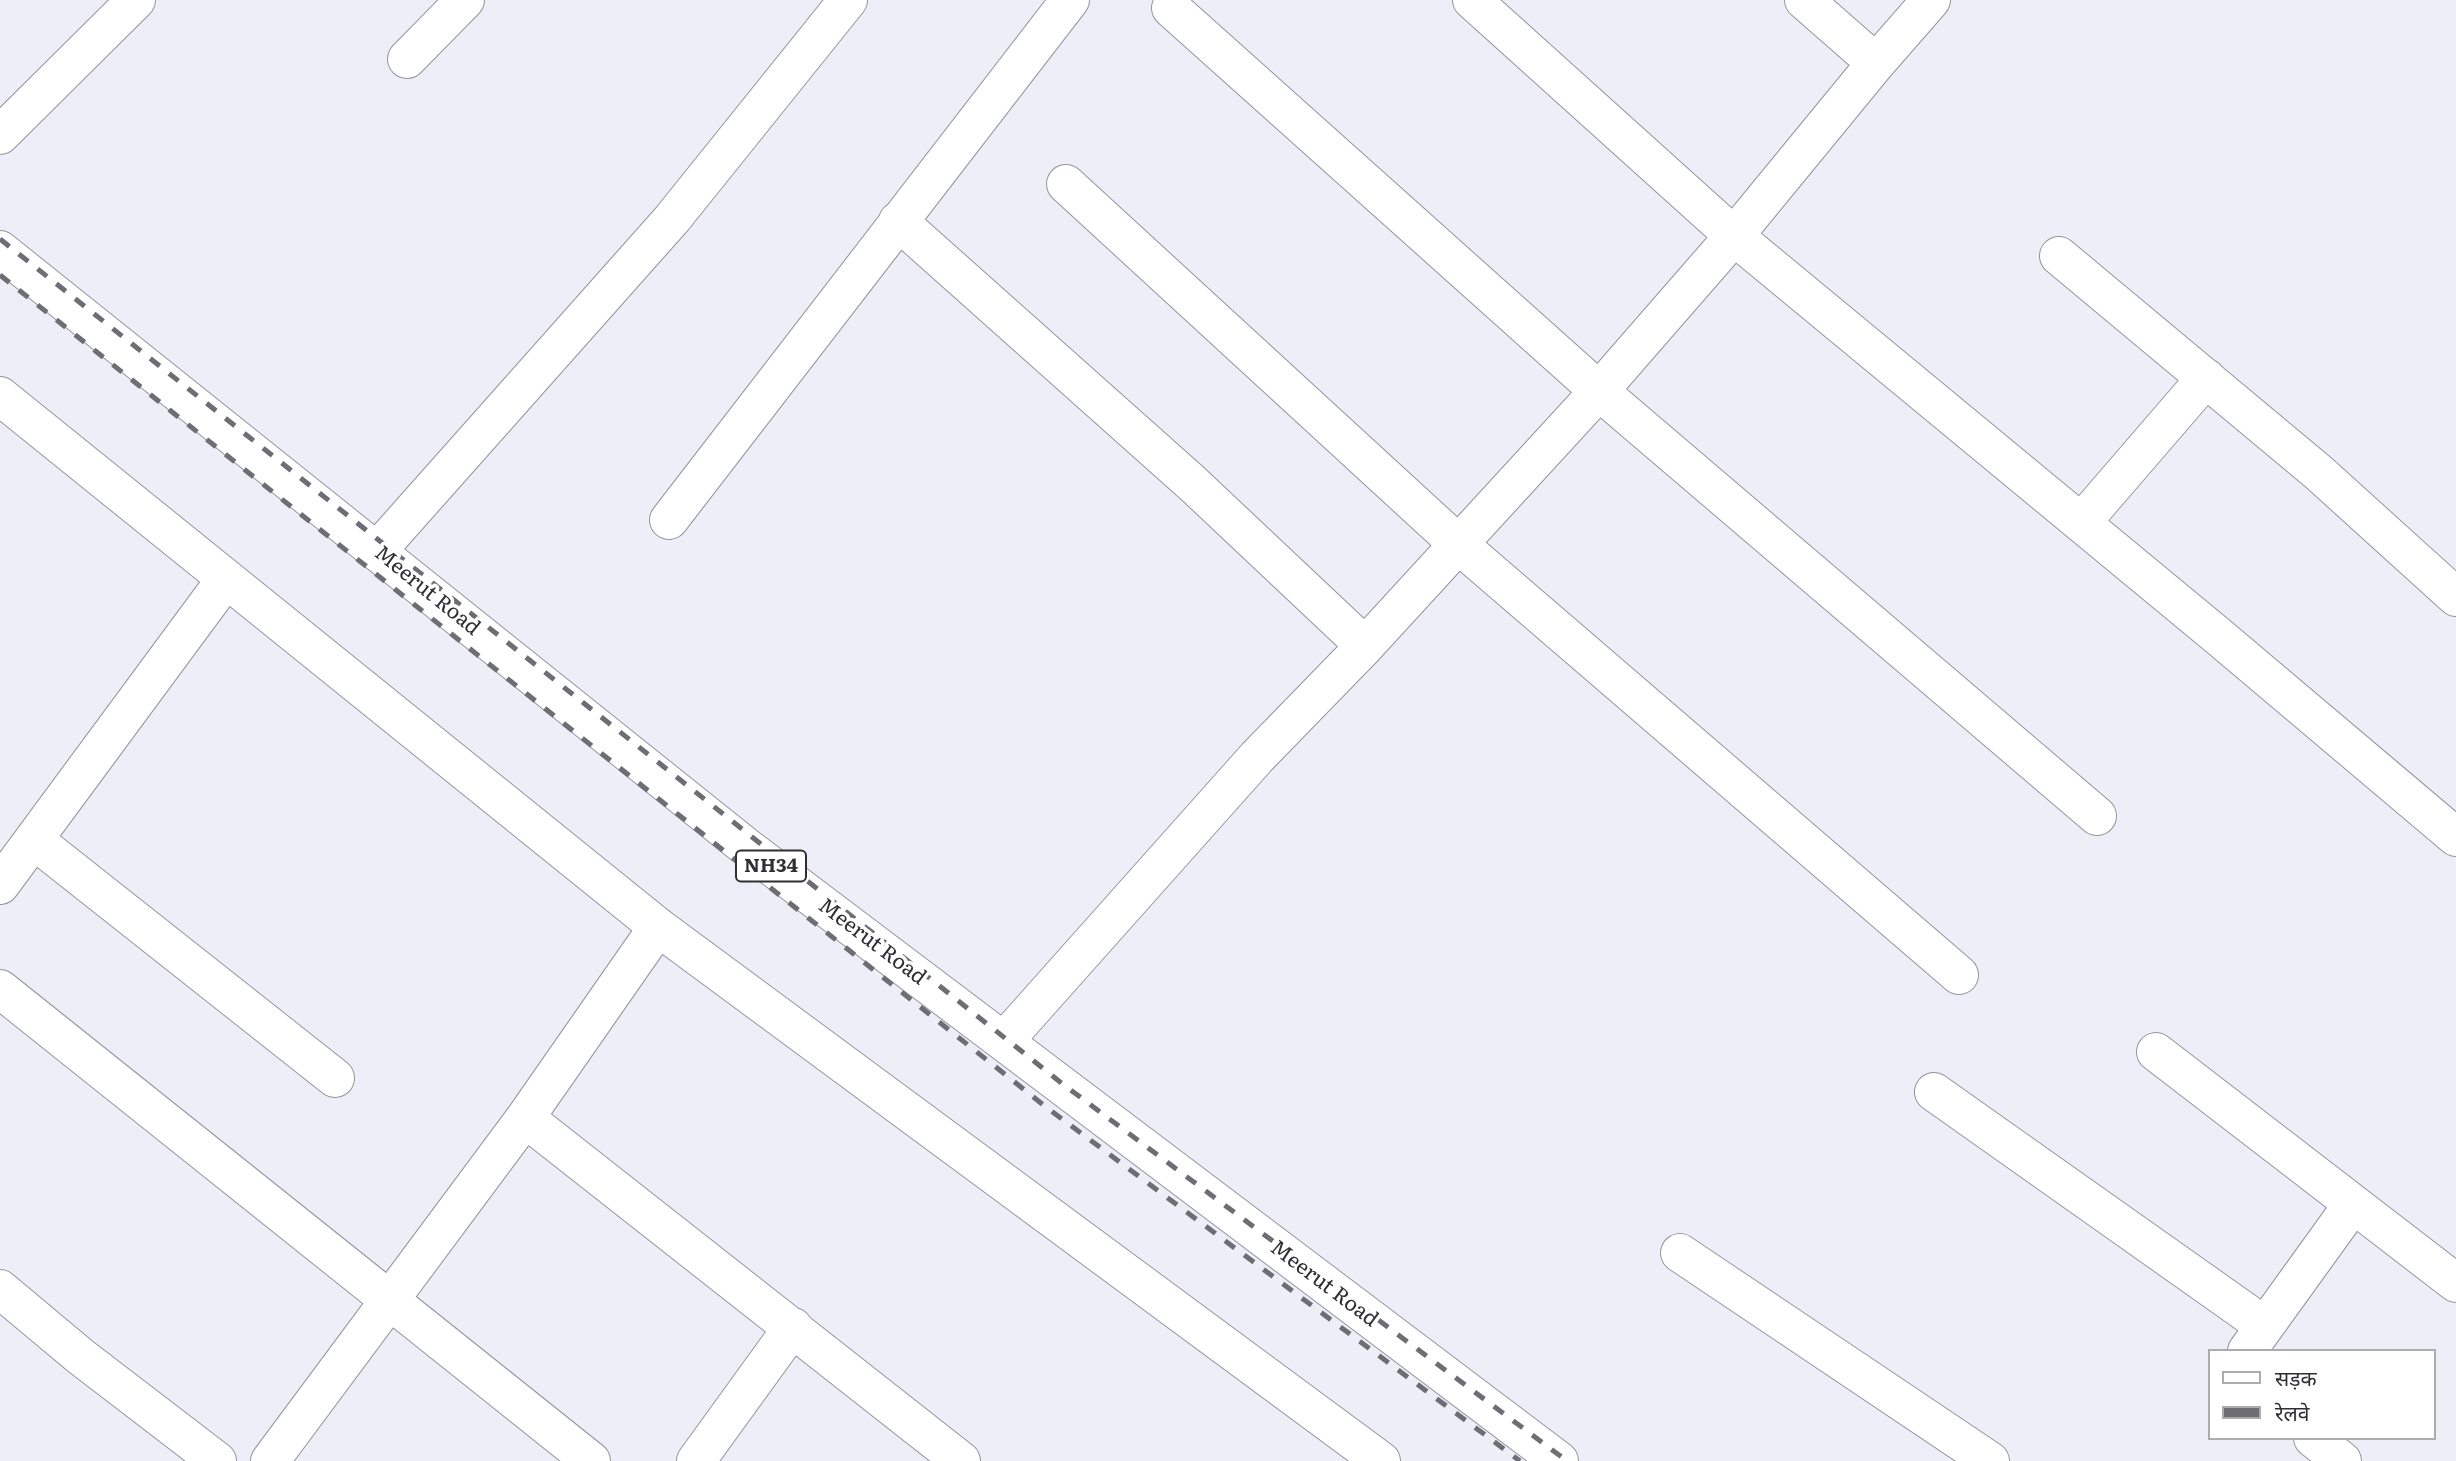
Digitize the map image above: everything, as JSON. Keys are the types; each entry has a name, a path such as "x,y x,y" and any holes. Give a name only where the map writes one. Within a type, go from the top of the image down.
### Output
{"main road":[{"path":"0,135 136,0"},
{"path":"407,59 465,0"},
{"path":"377,551 672,219 848,0"},
{"path":"669,520 1070,0"},
{"path":"1472,0 1734,236 2456,837"},
{"path":"1804,0 1876,63"},
{"path":"1004,1041 1257,757 1364,646 1599,391 1734,236 1931,0"},
{"path":"1171,8 1599,391 2097,816"},
{"path":"1066,184 1457,543 1959,975"},
{"path":"898,221 1192,483 1364,646"},
{"name":"Meerut Road","path":"0,250 750,850 1559,1461"},
{"path":"2059,256 2318,472 2456,597"},
{"path":"2081,523 2206,378"},
{"path":"0,396 658,927 1381,1461"},
{"path":"0,886 226,579"},
{"path":"34,839 335,1079"},
{"path":"270,1461 525,1118 658,927"},
{"path":"0,989 591,1461"},
{"path":"2156,1052 2456,1283"},
{"path":"1934,1092 2256,1338 2353,1204"},
{"path":"525,1118 961,1461"},
{"path":"1680,1253 1990,1461"},
{"path":"0,1289 80,1356 217,1461"},
{"path":"696,1461 793,1327"},
{"path":"2316,1440 2342,1461"}],"railway":[{"path":"0,239 1064,1085 1567,1461"},
{"path":"0,275 1046,1107 1520,1461"}]}
